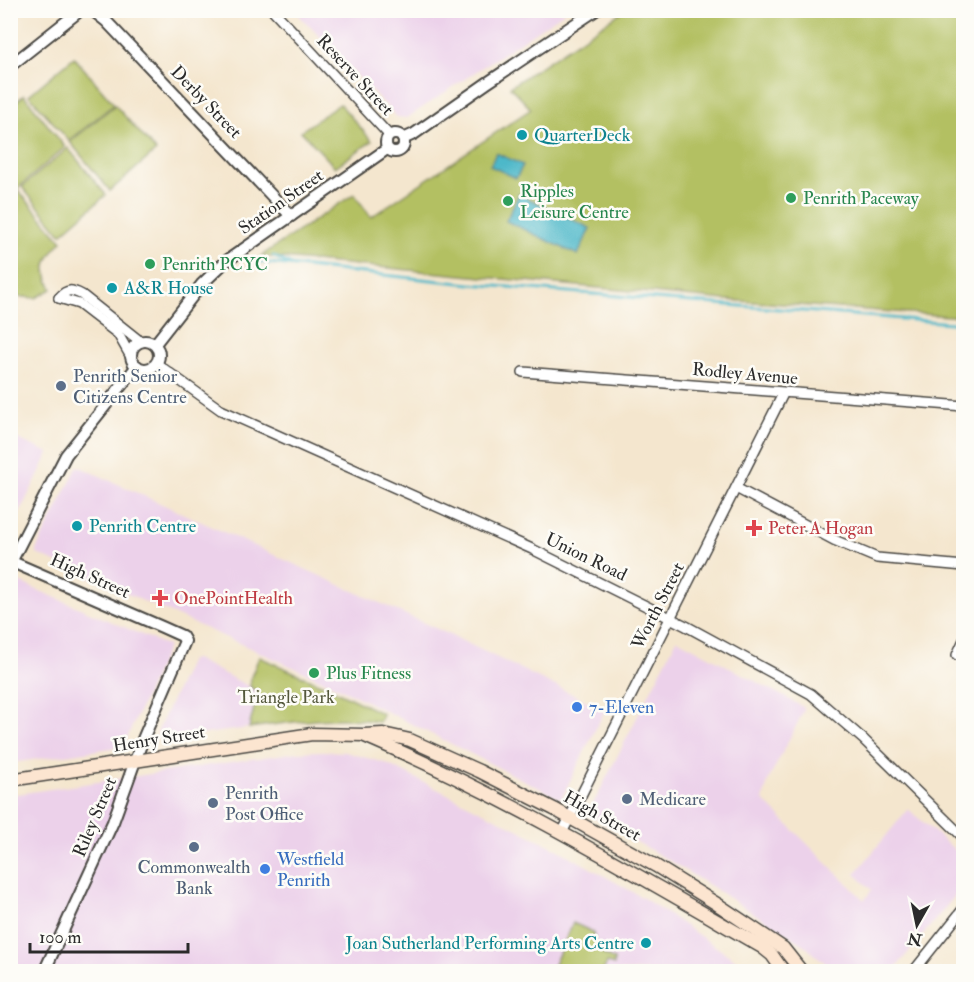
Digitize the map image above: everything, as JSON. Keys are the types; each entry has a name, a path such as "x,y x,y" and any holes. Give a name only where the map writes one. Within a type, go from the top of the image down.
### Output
{"main road":[{"name":"High Street","path":"312,734 383,734 428,747 569,818 656,866 783,948 802,972"},
{"name":"Henry Street","path":"10,780 312,734"},
{"name":"High Street","path":"364,735 421,761 562,833 762,947 772,955 784,972"}],"street":[{"name":"Reserve Street","path":"273,10 389,135"},
{"path":"403,139 414,134 596,10"},
{"path":"10,66 76,12 87,17 96,12"},
{"name":"Derby Street","path":"96,12 291,216"},
{"path":"397,134 403,139 403,146 400,150 395,152 387,149 385,143 389,135 397,134"},
{"name":"Station Street","path":"155,344 213,272 387,149"},
{"path":"11,562 66,455 134,362 135,346 141,342 151,342 155,344 160,356 157,364 150,369 134,362 118,334 79,304 59,298 64,291 72,290 82,295 141,342"},
{"name":"Union Road","path":"157,364 221,410 461,516 670,618 811,694 863,740 963,838"},
{"name":"Rodley Avenue","path":"523,372 783,394 963,406"},
{"name":"Worth Street","path":"562,833 783,394"},
{"path":"736,488 834,540 877,558 963,566"},
{"name":"High Street","path":"11,562 182,636 185,641"},
{"path":"957,655 963,640"},
{"name":"Riley Street","path":"44,972 113,822 185,641"},
{"path":"913,972 963,908"}],"shaded area":[{"path":"295,11 566,11 407,118 397,117"},
{"path":"11,436 49,453 11,530"},
{"path":"78,466 446,633 605,710 561,799 338,687 37,554 36,550"},
{"path":"19,582 168,646 126,740 119,747 11,763 11,599"},
{"path":"677,639 805,708 768,781 763,800 864,900 872,890 855,874 908,809 963,857 963,886 893,971 835,971 800,942 670,861 588,814"},
{"path":"195,659 258,691 249,728 159,740 157,733 190,660"},
{"path":"298,752 345,752 385,763 555,848 645,899 752,971 11,972 11,795"}],"green space":[{"name":"Penrith Paceway","path":"623,11 963,11 963,317 726,300 261,256 354,194 371,217 531,109 510,87"},
{"path":"74,57 114,104 69,141 29,95"},
{"path":"24,95 65,147 17,189 62,241 46,264 52,289 36,298 11,296 11,106"},
{"path":"340,104 372,141 335,167 301,131"},
{"path":"115,105 156,151 110,191 70,142"},
{"path":"68,148 106,195 61,234 22,187"},
{"name":"Triangle Park","path":"259,657 383,714 379,722 330,719 249,728 258,692 250,687 251,677"},
{"path":"573,923 593,932 595,943 602,953 614,960 614,965 607,963 603,971 551,971"}],"water":[{"path":"496,153 523,165 516,178 490,166"},
{"path":"519,194 590,228 578,255 506,221"}],"waterway":[{"path":"273,256 291,265"},
{"path":"258,262 470,284 964,324"}],"place":[{"name":"QuarterDeck","path":"522,135"},
{"name":"Penrith Paceway","path":"791,198"},
{"name":"Ripples Leisure Centre","path":"508,201"},
{"name":"Penrith PCYC","path":"150,264"},
{"name":"A&R House","path":"112,288"},
{"name":"Penrith Senior Citizens Centre","path":"61,386"},
{"name":"Penrith Centre","path":"77,526"},
{"name":"Peter A Hogan","path":"754,528"},
{"name":"OnePointHealth","path":"160,598"},
{"name":"Plus Fitness","path":"314,673"},
{"name":"7-Eleven","path":"577,707"},
{"name":"Medicare","path":"627,799"},
{"name":"Penrith Post Office","path":"213,803"},
{"name":"Commonwealth Bank","path":"194,847"},
{"name":"Westfield Penrith","path":"265,869"},
{"name":"Joan Sutherland Performing Arts Centre","path":"646,943"}]}
